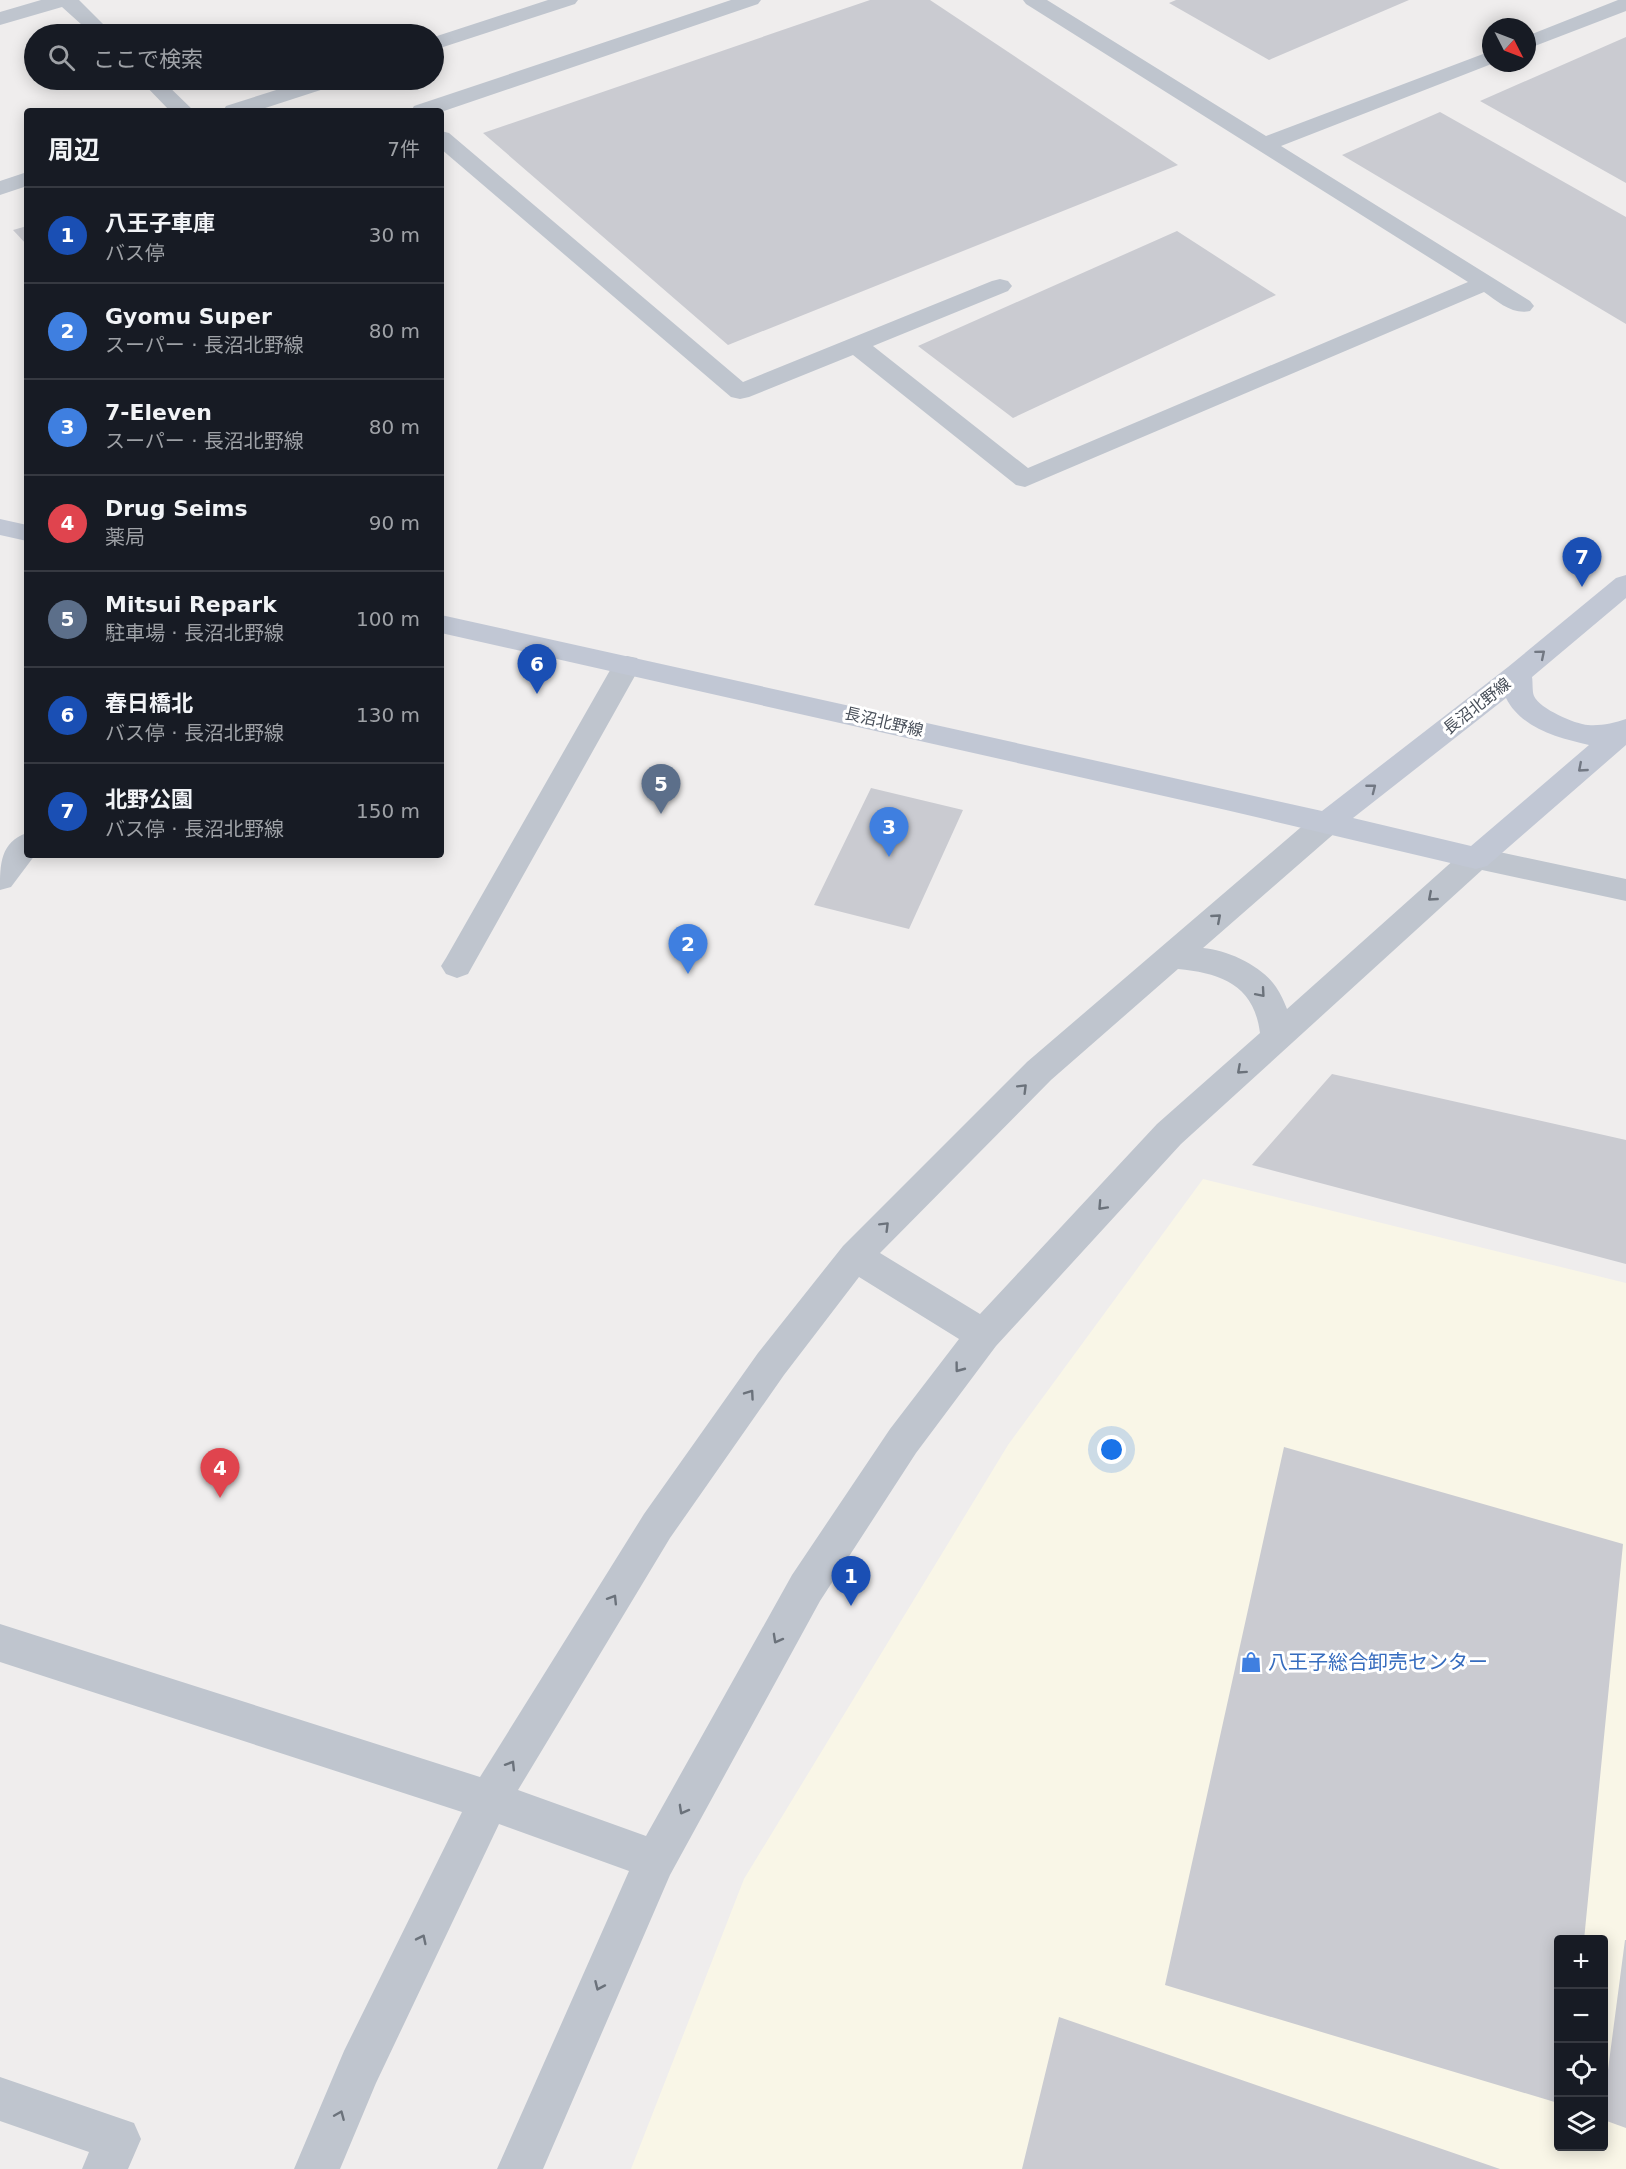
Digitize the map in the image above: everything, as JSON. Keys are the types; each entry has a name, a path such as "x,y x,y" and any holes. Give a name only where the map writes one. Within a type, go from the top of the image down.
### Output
{"main road":[{"path":"0,526 24,532"},
{"name":"長沼北野線","path":"1326,824 1518,674 1626,584"},
{"name":"長沼北野線","path":"444,625 1226,799 1476,858"},
{"path":"1518,674 1520,699 1534,714 1557,726 1588,735 1624,731"},
{"path":"1476,858 1624,731"}],"street":[{"path":"0,19 65,0 92,24"},
{"path":"444,42 567,0"},
{"path":"431,108 751,0"},
{"path":"1033,0 1522,306"},
{"path":"1536,39 1626,4"},
{"path":"1264,145 1482,60"},
{"path":"161,90 180,108"},
{"path":"243,108 298,90"},
{"path":"444,141 740,392 1000,286"},
{"path":"0,188 24,180"},
{"path":"856,345 1025,479 1486,283"},
{"path":"457,966 627,664"},
{"path":"317,2169 360,2067 489,1800 657,1526 771,1364 855,1256 1040,1071 1326,824"},
{"path":"0,879 24,848"},
{"path":"520,2169 655,1860 806,1588 903,1441 983,1335 1168,1134 1476,858 1626,890"},
{"path":"1171,957 1209,960 1240,973 1264,994 1274,1015 1277,1038"},
{"path":"855,1256 983,1335"},
{"path":"0,1643 489,1800 655,1860"},
{"path":"0,2099 118,2139 105,2169"}],"shaded area":[{"name":"八王子総合卸売センター","path":"1203,1179 1626,1283 1626,2169 631,2169 744,1879 1008,1445"}],"building":[{"path":"870,0 930,0 1178,165 728,345 483,133"},
{"path":"1176,0 1409,0 1269,60 1169,3"},
{"path":"1626,37 1626,183 1480,101"},
{"path":"1440,112 1626,217 1626,324 1342,155"},
{"path":"24,227 24,242 13,230"},
{"path":"1177,231 1276,295 1013,418 918,346"},
{"path":"871,788 963,810 909,929 814,905"},
{"path":"1332,1074 1626,1140 1626,1264 1252,1165"},
{"path":"1284,1447 1623,1544 1584,1935 1554,1935 1554,2102 1165,1985"},
{"path":"1626,1940 1626,2128 1608,2121 1608,2070"},
{"path":"1059,2017 1500,2169 1022,2169"}],"place":[{"name":"北野公園","path":"1582,587"},
{"name":"春日橋北","path":"537,694"},
{"name":"Mitsui Repark","path":"661,814"},
{"name":"7-Eleven","path":"889,857"},
{"name":"Gyomu Super","path":"688,974"},
{"name":"Drug Seims","path":"220,1498"},
{"name":"八王子車庫","path":"851,1606"},
{"name":"八王子総合卸売センター","path":"1251,1662"}]}
